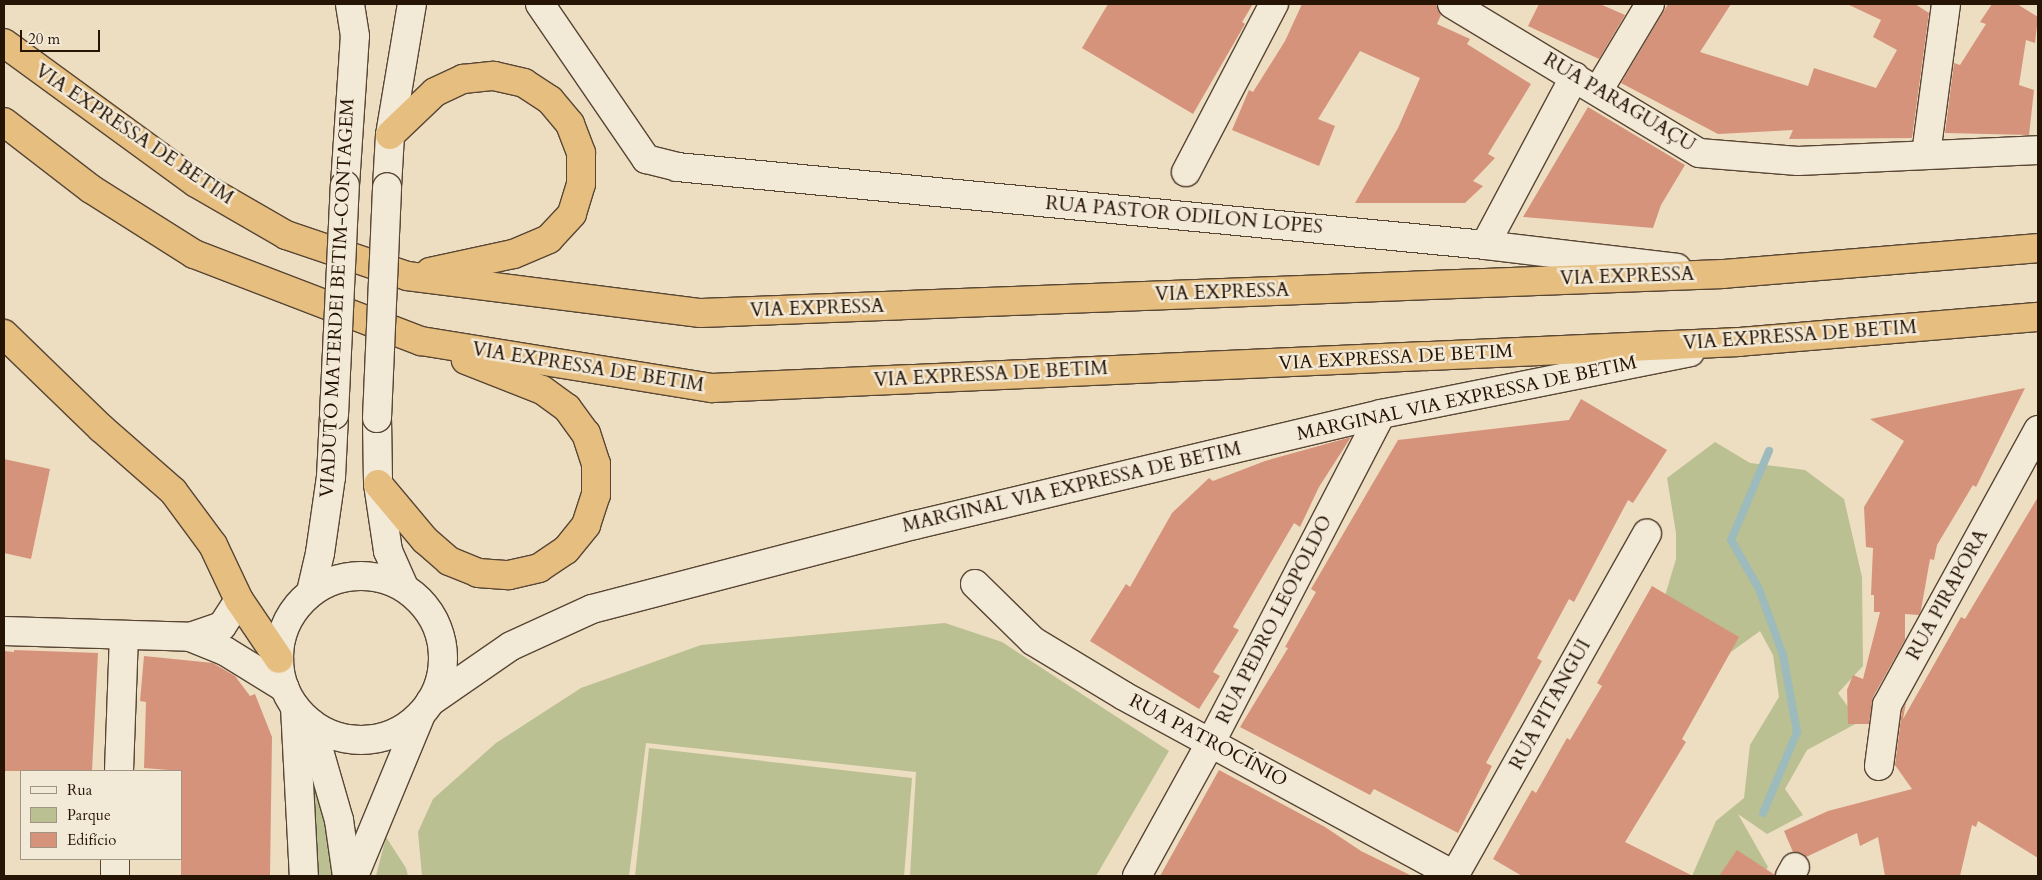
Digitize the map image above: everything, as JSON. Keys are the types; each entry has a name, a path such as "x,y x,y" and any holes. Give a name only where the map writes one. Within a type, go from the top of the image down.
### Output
{"highway":[{"name":"VIA EXPRESSA DE BETIM","path":"4,43 196,183 286,235 407,276"},
{"path":"390,135 435,92 463,79 494,76 524,83 550,100 570,124 581,153 581,184 572,214 549,239 513,254 407,276"},
{"name":"VIA EXPRESSA DE BETIM","path":"4,122 92,189 194,254 421,341 712,388 1739,342 2038,317"},
{"name":"VIA EXPRESSA","path":"407,276 700,313 1723,274 2038,248"},
{"path":"4,334 101,428 173,491 213,545 239,600 279,659"},
{"path":"378,484 425,540 448,561 478,573 509,575 540,568 566,550 586,525 596,495 596,464 586,434 567,408 542,390 421,341"}],"street":[{"name":"VIADUTO MATERDEI BETIM-CONTAGEM","path":"311,592 320,553 331,477 345,185 355,36 350,4"},
{"path":"404,588 388,551 378,484 377,418 390,135 412,4"},
{"name":"RUA PASTOR ODILON LOPES","path":"540,4 646,159 687,168 1485,245 1723,274"},
{"path":"1186,172 1274,4"},
{"name":"RUA PARAGUAÇU","path":"1452,4 1575,76 1699,153 1798,161 2038,150"},
{"path":"1598,92 1650,4"},
{"path":"1926,154 1946,4"},
{"path":"1485,245 1575,76"},
{"name":"MARGINAL VIA EXPRESSA DE BETIM","path":"425,708 511,646 592,609 915,525 1381,414 1739,342"},
{"name":"RUA PEDRO LEOPOLDO","path":"1137,876 1211,742 1381,414"},
{"name":"RUA PIRAPORA","path":"1879,766 1887,705 2038,430"},
{"name":"RUA PITANGUI","path":"1455,876 1647,534"},
{"path":"347,876 339,820 279,659 286,626 293,611 311,592 333,580 357,575 381,578 404,588 422,603 436,626 442,651 440,678 425,708 354,876"},
{"name":"RUA PATROCÍNIO","path":"974,584 1033,641 1124,696 1455,876"},
{"path":"4,631 124,636 190,636 222,626 239,600"},
{"path":"119,770 124,636"},
{"path":"190,636 225,651 332,735 356,740 387,735 402,729 425,708"},
{"path":"297,706 304,876"},
{"path":"115,860 115,876"}],"green space":[{"path":"1715,442 1750,463 1805,470 1844,499 1862,577 1863,666 1838,693 1859,722 1807,750 1785,789 1803,815 1767,834 1738,814 1768,867 1762,876 1692,876 1716,821 1744,798 1750,745 1779,697 1773,655 1760,631 1717,662 1662,606 1676,559 1676,533 1667,478"},
{"path":"945,623 1002,642 1169,751 1096,876 910,876 916,772 646,743 629,876 422,876 418,832 433,799 496,743 581,688 701,645"},
{"path":"306,748 325,822 334,876 311,876"},
{"path":"649,748 912,778 904,876 635,876"},
{"path":"386,837 406,868 408,876 376,876"}],"building":[{"path":"1108,4 1253,4 1242,22 1245,24 1193,114 1082,48"},
{"path":"1302,4 1436,4 1441,15 1437,24 1470,39 1467,44 1531,84 1488,154 1495,158 1473,181 1483,186 1465,203 1355,203 1398,128 1420,78 1360,51 1318,119 1335,126 1319,166 1232,130 1249,90 1253,92 1285,41"},
{"path":"1539,4 1600,4 1625,15 1599,59 1528,26"},
{"path":"1668,4 1731,4 1700,52 1808,86 1814,68 1876,88 1897,50 1873,37 1881,20 1847,4 1915,4 1929,13 1912,138 1789,139 1793,130 1718,134 1621,83"},
{"path":"1992,4 2017,4 2038,17 2035,43 2026,40 2019,85 2034,90 2029,135 1945,133 1954,63 1960,65 1986,24 1980,22"},
{"path":"1588,107 1685,165 1661,205 1653,228 1523,217"},
{"path":"2025,388 1976,487 1973,485 1937,545 1934,560 1930,559 1921,610 1919,615 1905,614 1905,640 1873,697 1869,724 1848,724 1847,690 1853,675 1863,679 1880,612 1874,612 1874,595 1871,595 1873,548 1866,547 1864,507 1904,441 1870,419"},
{"path":"1581,399 1667,450 1633,503 1628,500 1574,602 1569,599 1537,658 1542,661 1486,763 1492,766 1458,833 1374,789 1370,795 1240,727 1288,648 1285,647 1316,592 1311,589 1398,440 1569,420"},
{"path":"1351,437 1319,487 1300,527 1294,523 1233,627 1239,630 1213,672 1220,676 1199,709 1090,641 1126,584 1130,587 1172,513 1209,478 1213,481 1265,461"},
{"path":"4,459 50,469 31,559 4,553"},
{"path":"2038,497 2038,858 1978,821 1976,827 1972,825 1960,876 1885,876 1878,837 1860,846 1857,833 1806,857 1793,852 1784,831 1828,811 1912,789 1895,765 1902,710 1906,703 1903,719 1961,617 1965,619"},
{"path":"1652,586 1739,637 1682,739 1686,742 1625,842 1693,876 1522,876 1493,859 1532,790 1536,793 1567,738 1570,740 1602,686 1597,683"},
{"path":"14,650 98,653 92,770 4,771 4,651 14,652"},
{"path":"144,656 213,663 235,676 250,696 255,694 272,737 270,876 181,876 182,770 144,768 146,702 140,701"},
{"path":"1219,770 1325,827 1361,851 1412,876 1160,876"},
{"path":"1737,850 1775,875 1719,876"}],"waterway":[{"path":"1763,813 1797,732 1783,655 1759,589 1731,540 1769,451"}]}
